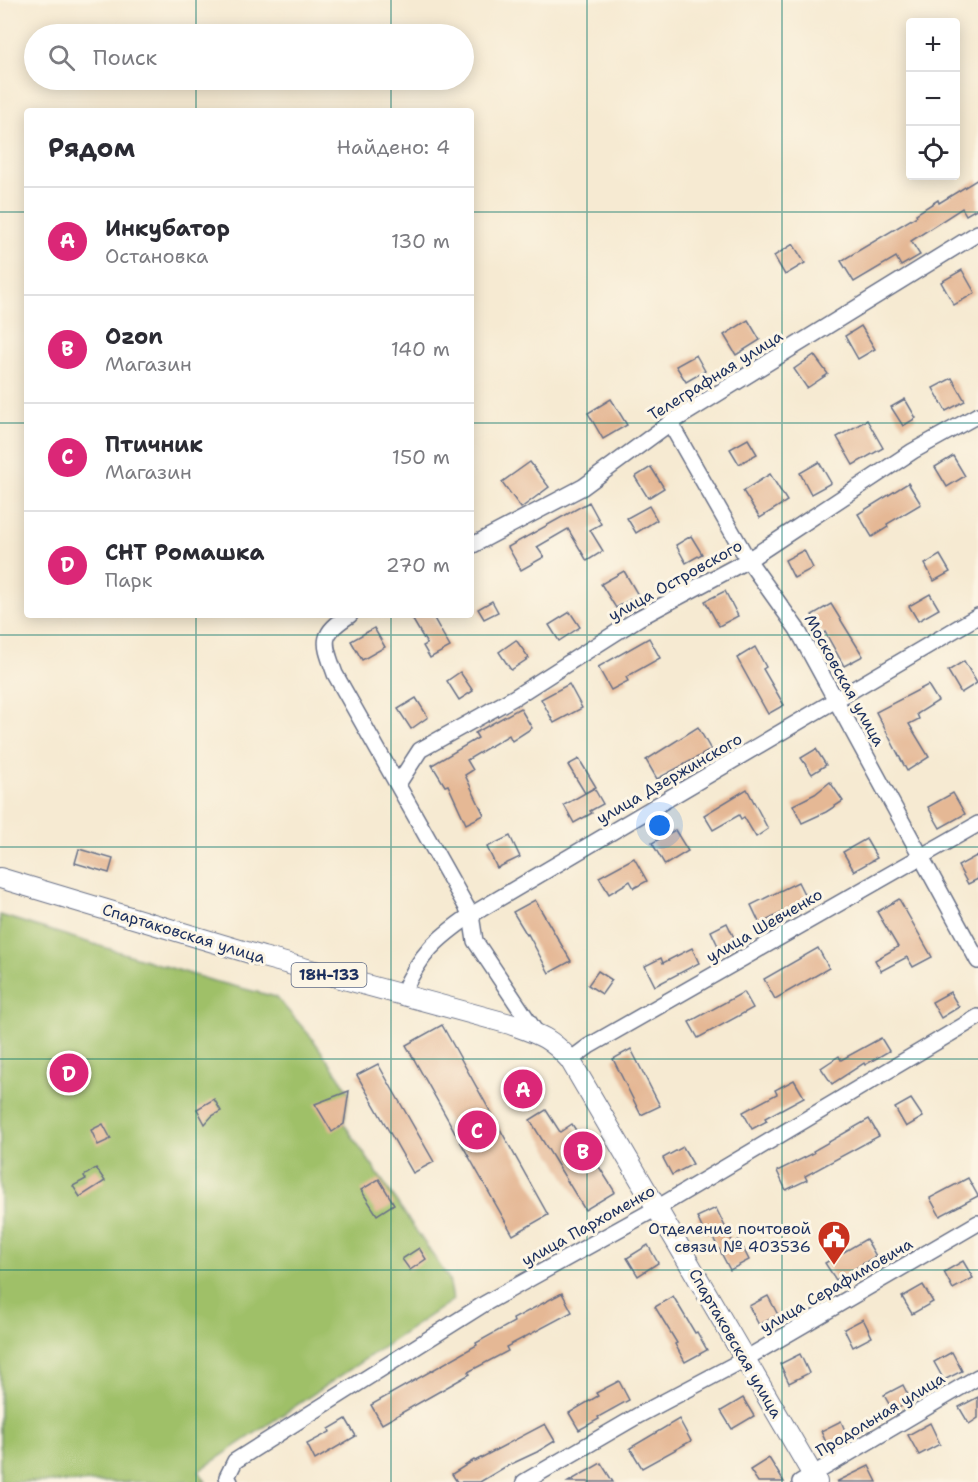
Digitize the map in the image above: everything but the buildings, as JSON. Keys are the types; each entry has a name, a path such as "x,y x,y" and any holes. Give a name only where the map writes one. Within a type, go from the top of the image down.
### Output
{"main road":[{"name":"Спартаковская улица","path":"0,878 263,957 402,994 537,1034 555,1043 570,1060 657,1208 745,1359 810,1480"}],"street":[{"name":"Телеграфная улица","path":"474,544 583,487 670,423 978,232"},
{"name":"улица Островского","path":"399,784 420,750 515,697 639,618 748,560 913,451 978,414"},
{"name":"Московская улица","path":"670,423 748,560 797,628 978,961"},
{"name":"улица Дзержинского","path":"402,994 422,956 443,934 471,915 978,616"},
{"path":"346,618 327,634 325,644 335,674 471,915 475,941 537,1034"},
{"name":"улица Шевченко","path":"570,1060 589,1046 978,824"},
{"name":"улица Пархоменко","path":"228,1479 235,1461 474,1310 657,1208 978,1017"},
{"name":"улица Серафимовича","path":"524,1482 639,1415 745,1359 978,1223"},
{"name":"Продольная улица","path":"810,1480 978,1377"}],"green space":[{"path":"0,915 210,980 276,997 312,1038 349,1091 344,1124 449,1279 453,1300 199,1471 206,1482 0,1482"}],"place":[{"name":"СНТ Ромашка","path":"69,1073"},
{"name":"Инкубатор","path":"523,1089"},
{"name":"Птичник","path":"477,1130"},
{"name":"Ozon","path":"583,1151"},
{"name":"Отделение почтовой связи № 403536","path":"834,1266"}]}
